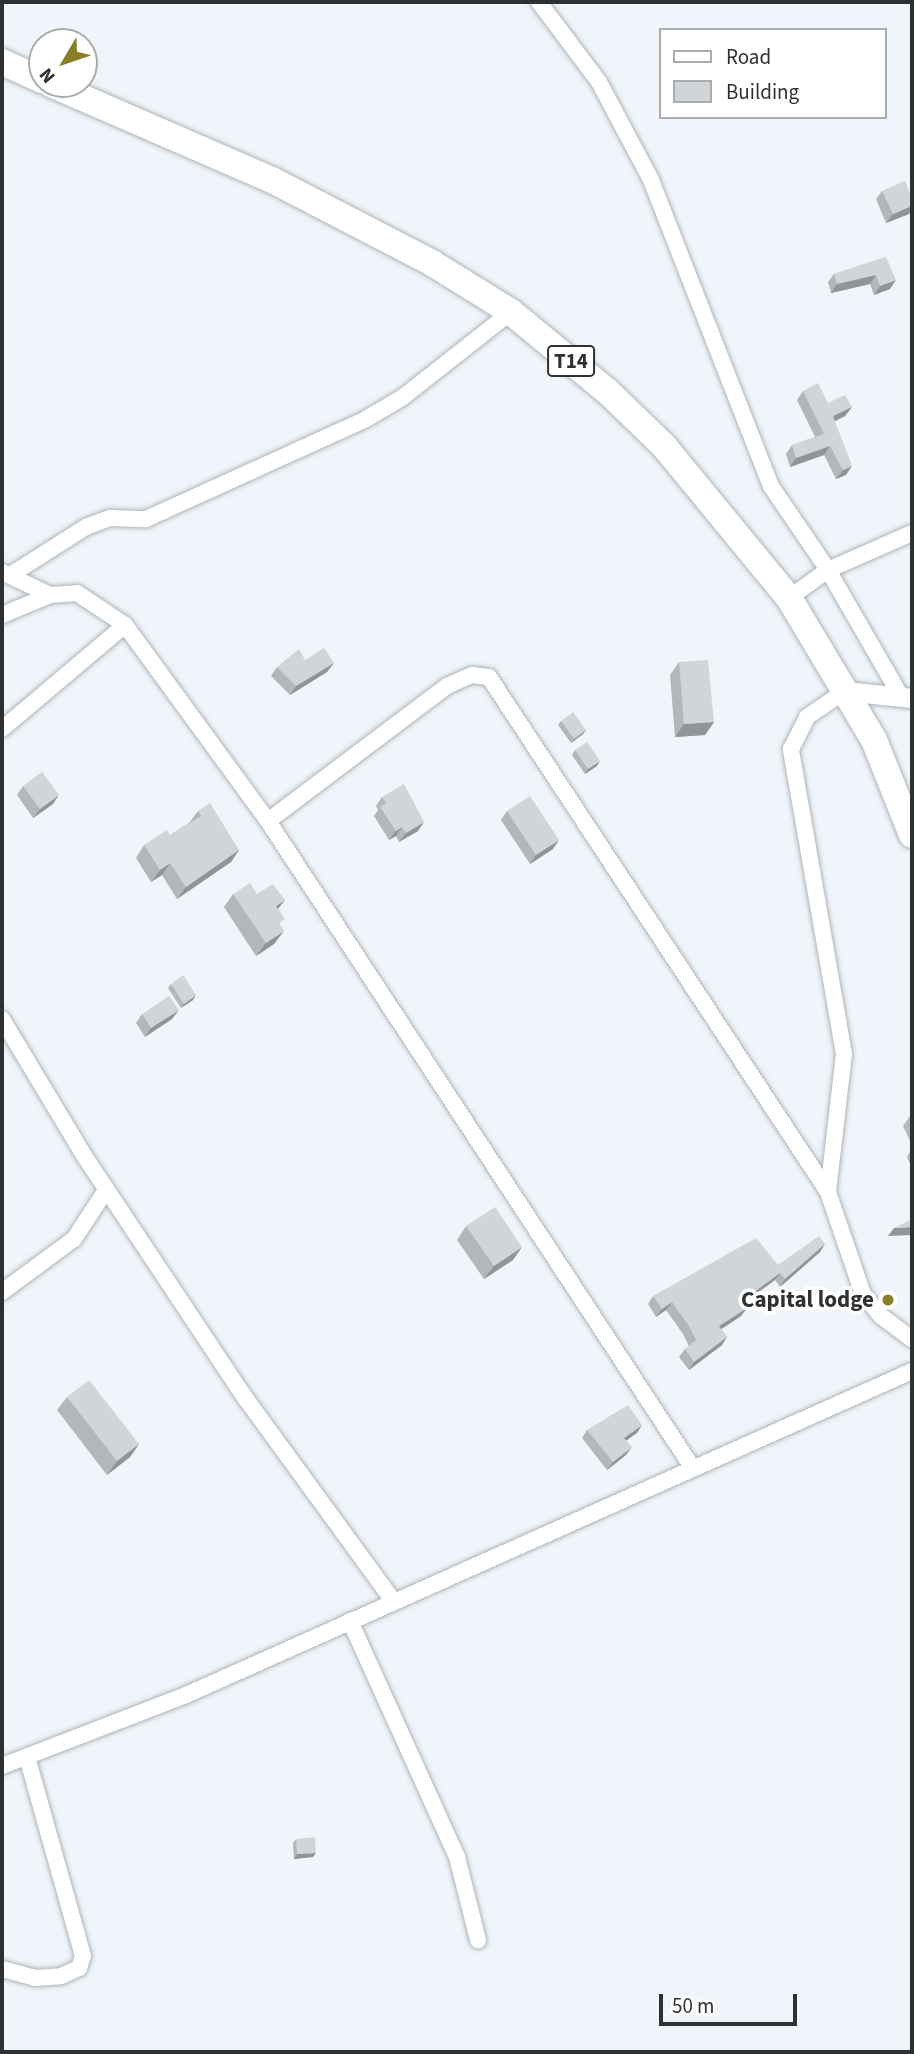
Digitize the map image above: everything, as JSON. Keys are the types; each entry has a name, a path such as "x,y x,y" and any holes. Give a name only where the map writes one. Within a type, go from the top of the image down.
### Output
{"highway":[{"path":"2,62 28,74"},
{"name":"T14","path":"83,98 272,180 432,263 511,312 608,392 664,446 789,598 884,760 912,835"}],"street":[{"path":"539,2 599,82 651,180 771,486 828,570 906,696"},
{"path":"7,573 86,527 110,518 146,519 366,419 403,397 511,312"},
{"path":"789,598 828,570 912,533"},
{"path":"7,573 50,595"},
{"path":"2,615 50,595 76,593 125,625 268,821 692,1467"},
{"path":"2,729 125,625"},
{"path":"268,821 447,686 472,675 489,677 828,1192 863,1294 881,1316 912,1339"},
{"path":"828,1192 844,1054 791,749 807,717 845,691 906,696"},
{"path":"2,1019 106,1191 246,1399 394,1602"},
{"path":"2,1292 75,1239 106,1191"},
{"path":"2,1766 186,1695 912,1371"},
{"path":"350,1621 457,1857 478,1940"},
{"path":"2,1969 35,1978 61,1976 79,1968 83,1956 27,1756"}],"building":[{"path":"905,181 912,206 893,214 882,191"},
{"path":"886,257 896,280 880,286 876,275 837,284 834,274"},
{"path":"818,383 828,403 845,395 852,407 833,416 852,466 843,470 830,446 796,458 792,445 824,434 803,391"},
{"path":"324,648 334,663 296,686 277,667 299,649 305,660"},
{"path":"708,660 714,722 684,724 679,662"},
{"path":"573,712 586,730 574,739 561,721"},
{"path":"587,742 600,761 588,769 575,750"},
{"path":"42,772 59,795 40,809 23,786"},
{"path":"404,784 424,822 406,833 402,827 396,831 380,807 386,803 382,797"},
{"path":"530,796 559,840 536,855 507,811"},
{"path":"210,803 239,850 186,887 170,863 160,870 144,845 167,830 170,835 201,816 198,811"},
{"path":"250,883 257,894 273,884 285,900 276,906 285,919 279,923 284,931 266,943 233,894"},
{"path":"183,975 196,995 184,1004 171,984"},
{"path":"169,996 179,1010 151,1028 142,1014"},
{"path":"495,1207 522,1247 494,1266 466,1226"},
{"path":"912,1219 912,1227 894,1228"},
{"path":"819,1236 825,1244 785,1279 780,1273 742,1301 747,1308 719,1326 727,1337 694,1362 685,1349 696,1340 689,1326 672,1302 662,1309 653,1296 756,1238 778,1265"},
{"path":"89,1380 139,1444 117,1461 67,1397"},
{"path":"628,1405 642,1425 624,1438 632,1447 613,1462 587,1430"},
{"path":"315,1837 316,1853 297,1854 296,1839"}],"place":[{"name":"Capital lodge","path":"888,1300"}]}
